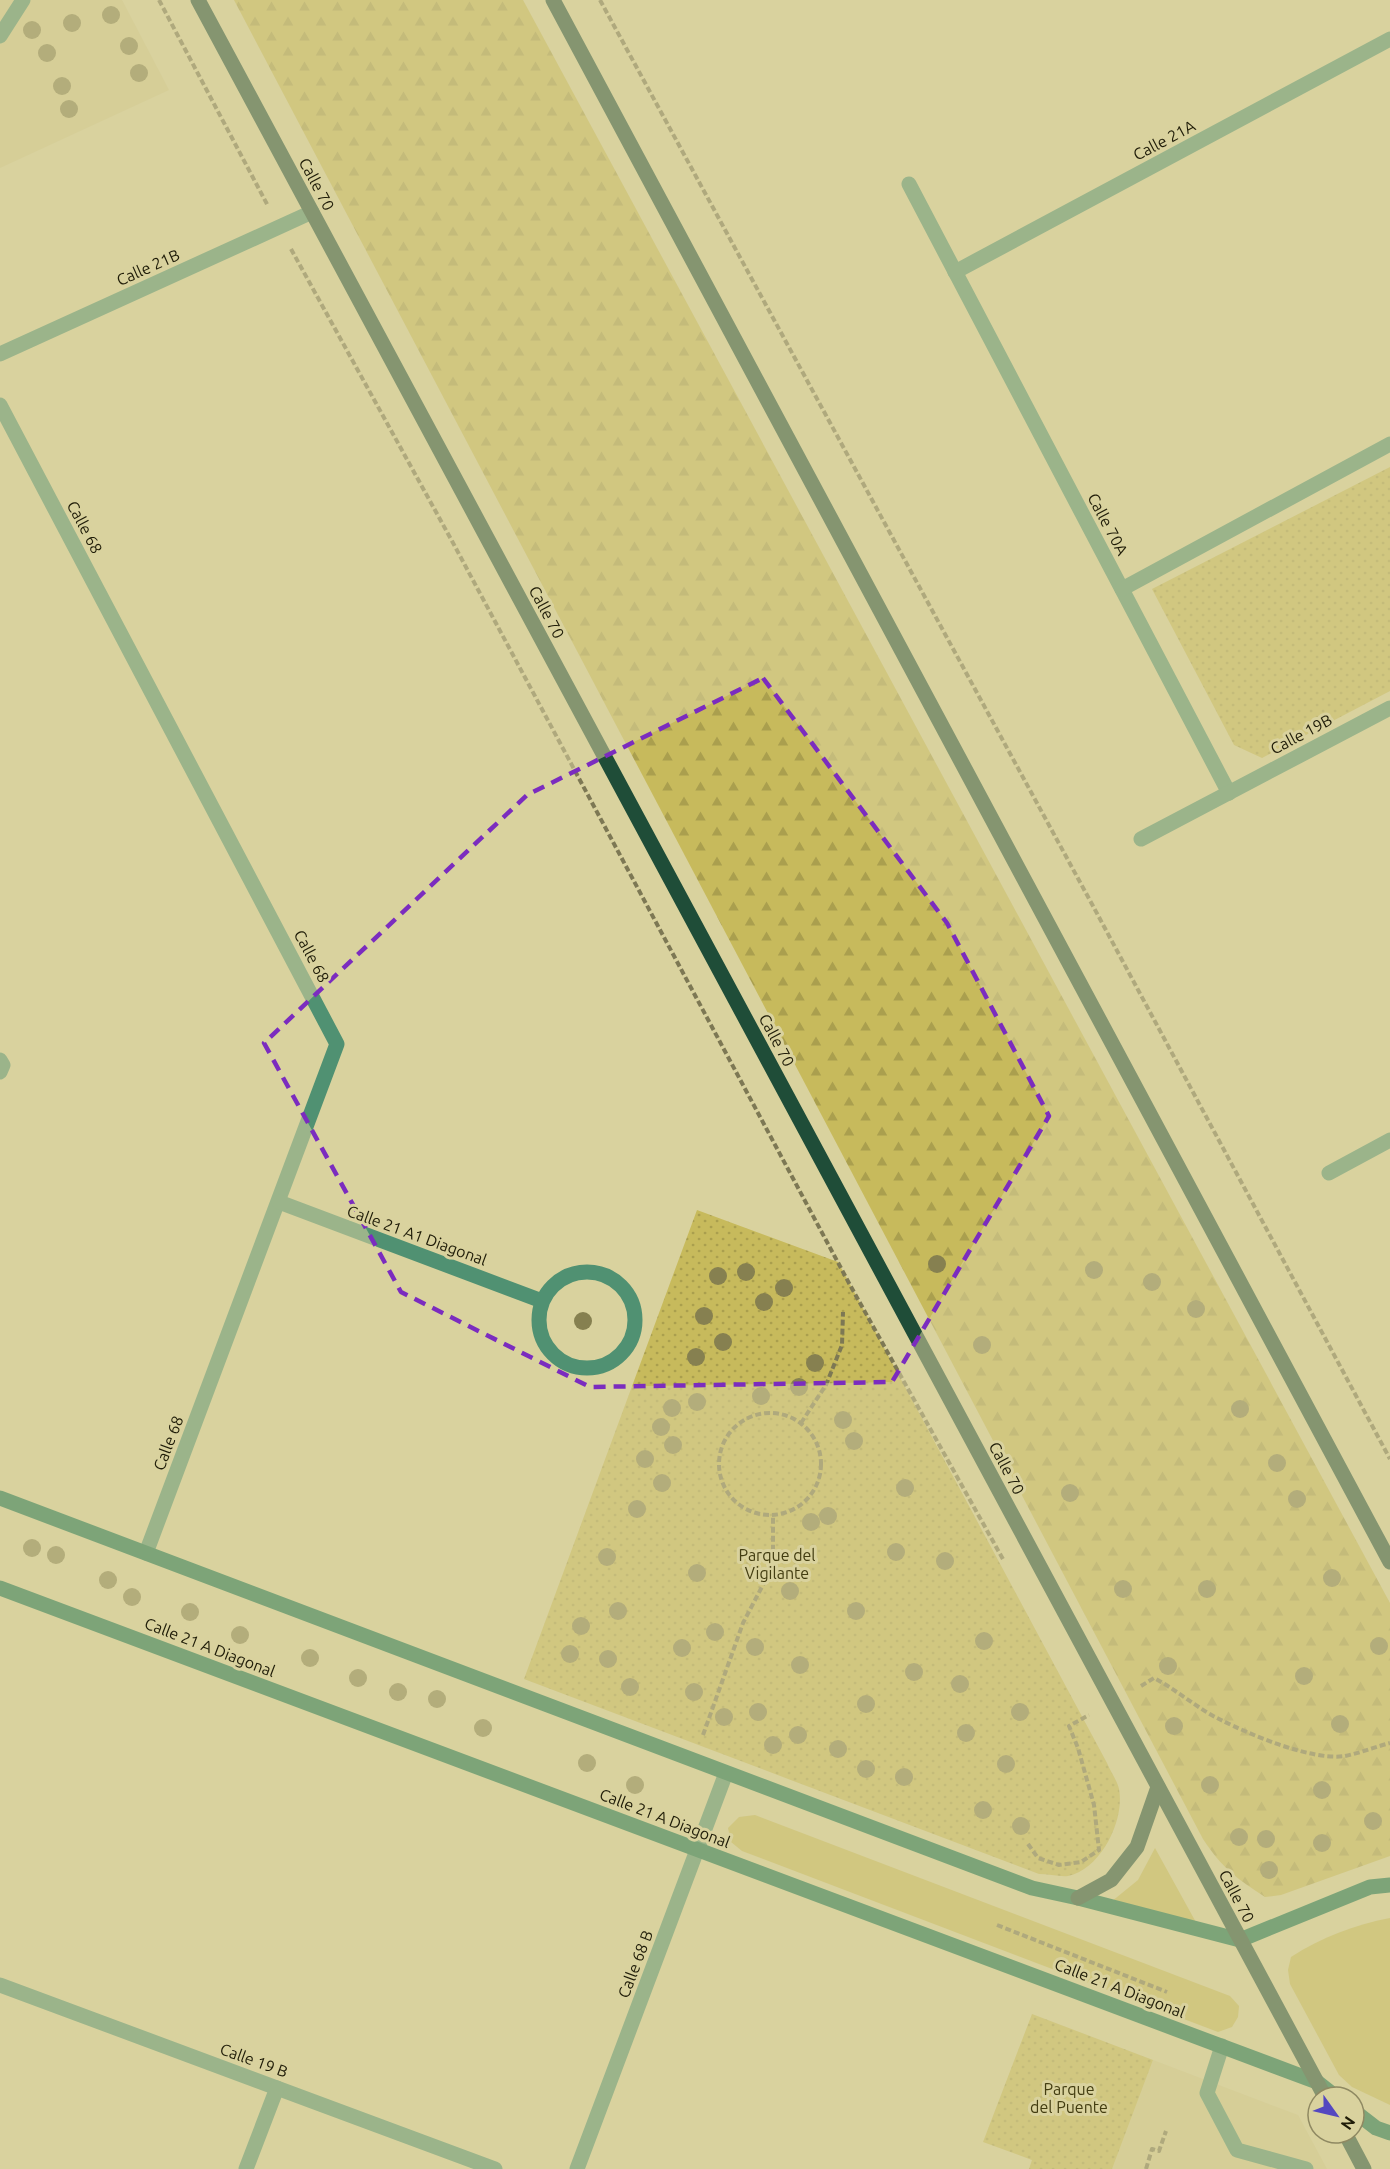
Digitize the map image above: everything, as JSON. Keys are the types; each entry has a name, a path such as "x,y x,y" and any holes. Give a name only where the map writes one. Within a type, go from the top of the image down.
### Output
{"main road":[{"name":"Calle 70","path":"198,0 1319,2085"},
{"path":"553,0 1390,1562"},
{"path":"0,1498 1032,1888 1240,1940 1370,1887 1390,1885"},
{"name":"Calle 21 A Diagonal","path":"0,1588 1321,2085"},
{"path":"1078,1898 1111,1881 1137,1847 1158,1787"},
{"path":"1366,2120 1376,2128 1390,2133"},
{"path":"1351,2145 1364,2169"}],"street":[{"path":"0,36 23,0"},
{"name":"Calle 21A","path":"955,272 1390,39"},
{"name":"Calle 70A","path":"909,184 1229,793"},
{"name":"Calle 21B","path":"0,354 312,212"},
{"name":"Calle 68","path":"0,405 337,1044 146,1553"},
{"path":"1122,589 1390,444"},
{"name":"Calle 19B","path":"1141,839 1390,708"},
{"path":"0,1060 3,1065 0,1072"},
{"path":"1329,1173 1390,1140"},
{"name":"Calle 21 A1 Diagonal","path":"279,1202 542,1301"},
{"path":"581,1272 597,1272 612,1279 625,1289 632,1304 635,1320 632,1336 624,1350 612,1361 582,1368 567,1364 554,1356 545,1344 540,1329 539,1314 542,1301 553,1286 566,1276 581,1272"},
{"name":"Calle 68 B","path":"577,2169 726,1773"},
{"name":"Calle 19 B","path":"0,1985 495,2169"},
{"path":"1222,2046 1207,2093 1237,2150 1306,2169"},
{"path":"246,2169 277,2088"}],"path":[{"path":"159,0 246,164"},
{"path":"600,0 1099,916 1390,1459"},
{"path":"321,303 469,572 850,1285 1004,1562"},
{"path":"801,1423 826,1385 842,1345 843,1312"},
{"path":"771,1412 787,1415 801,1423 813,1436 820,1453 820,1470 815,1487 804,1502 790,1512 773,1515 756,1514 741,1507 729,1496 721,1481 718,1465 721,1449 728,1434 739,1422 754,1415 771,1412"},
{"path":"704,1735 743,1623 766,1579 773,1557 773,1515"},
{"path":"1141,1686 1154,1678 1219,1719 1277,1743 1309,1753 1344,1756 1390,1743"},
{"path":"1084,1705 1089,1715"},
{"path":"1028,1844 1038,1858 1059,1865 1081,1862 1099,1850 1094,1804 1078,1748 1069,1726 1098,1710"},
{"path":"997,1924 1167,1992"},
{"path":"1146,2169 1152,2149 1159,2151 1166,2131"}],"highlighted area":[{"path":"763,678 947,923 1049,1116 892,1382 590,1387 401,1292 264,1043 527,795"}],"shaded area":[{"path":"0,0 122,0 169,90 0,168"},
{"path":"1153,2060 1298,2115 1306,2130 1306,2145 1314,2145 1327,2169 1112,2169"}],"green space":[{"path":"234,0 523,0 1390,1603 1390,1856 1281,1895 1265,1897 1230,1872 1203,1839"},
{"path":"1390,467 1390,691 1262,758 1234,745 1152,589"},
{"name":"Parque del Vigilante","path":"697,1210 838,1262 1117,1782 1120,1801 1114,1828 1100,1854 1080,1872 1068,1876 1039,1874 524,1679"},
{"path":"755,1815 1230,1996 1239,2006 1238,2017 1232,2027 1218,2032 742,1851 731,1842 728,1828 739,1817"},
{"path":"1155,1848 1203,1935 1111,1902 1138,1880"},
{"path":"1390,1918 1390,2105 1366,2094 1366,2085 1350,2085 1339,2075 1290,1984 1288,1970 1291,1957 1314,1943 1364,1924"},
{"name":"Parque del Puente","path":"1032,2014 1153,2060 1112,2169 1029,2169 1032,2160 983,2142"}]}
